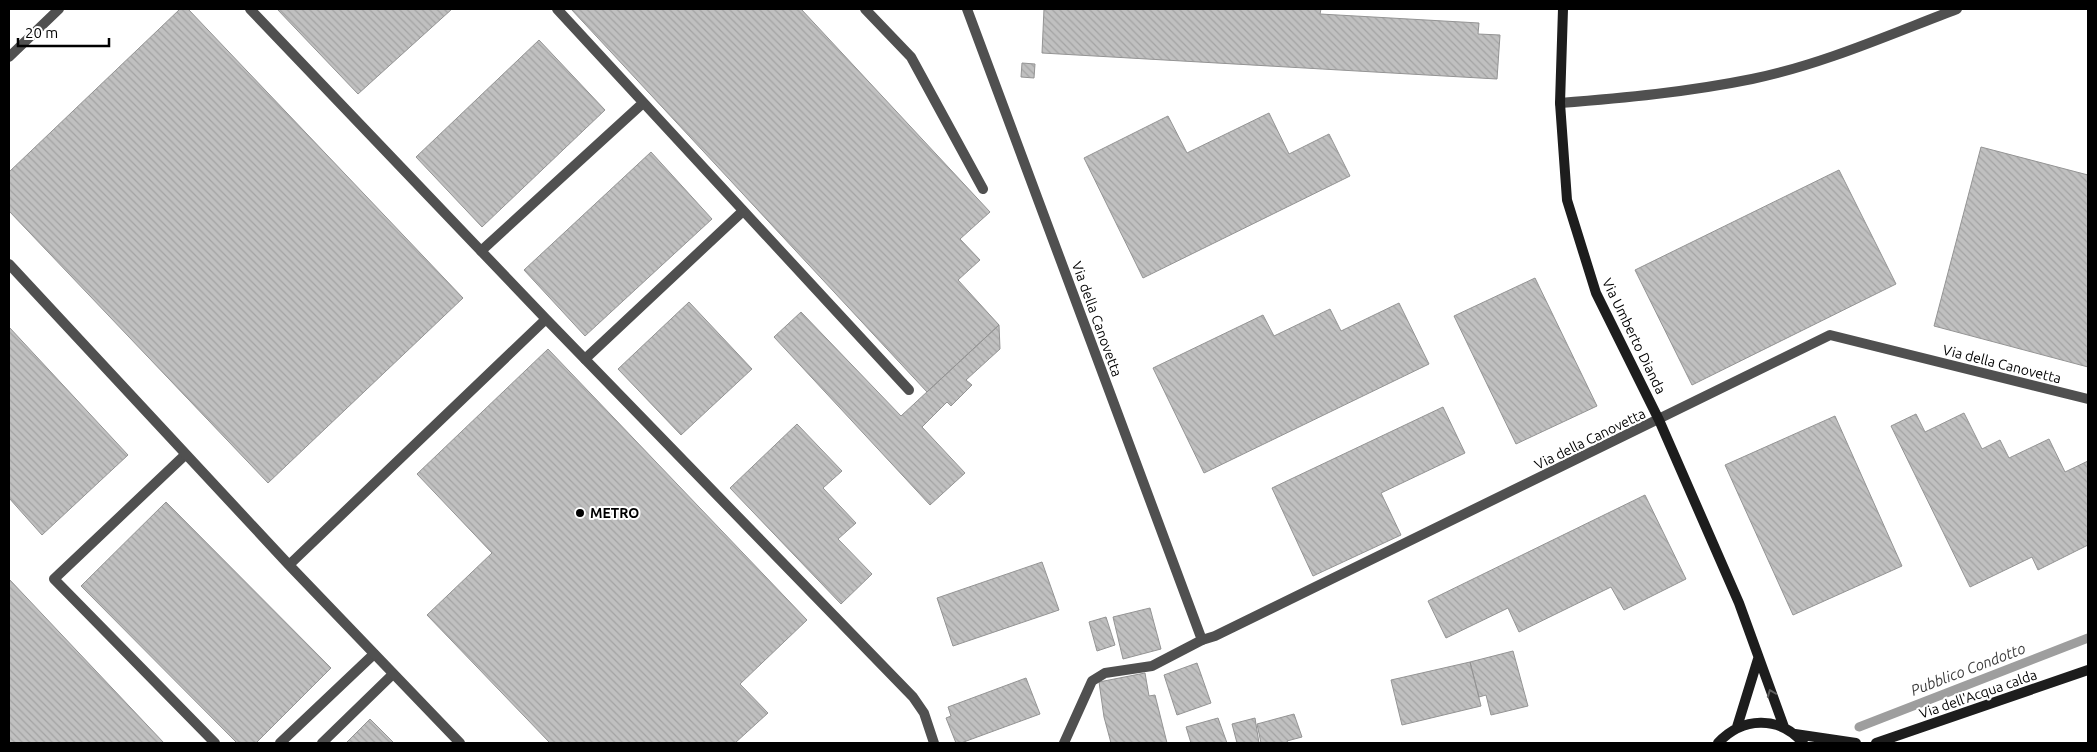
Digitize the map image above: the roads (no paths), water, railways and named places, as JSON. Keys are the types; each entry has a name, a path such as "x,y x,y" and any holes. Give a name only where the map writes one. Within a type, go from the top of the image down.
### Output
{"street":[{"path":"9,57 59,9"},
{"path":"250,9 546,319 914,697 924,713 934,743"},
{"path":"556,9 909,390"},
{"path":"865,9 911,57 983,189"},
{"name":"Via della Canovetta","path":"967,9 1202,640"},
{"name":"Via Umberto Dianda","path":"1563,9 1560,103 1567,200 1596,293 1660,420 1739,603 1784,727"},
{"path":"1560,103 1662,94 1753,79 1838,54 1957,9"},
{"path":"481,251 644,103"},
{"path":"585,359 743,211"},
{"path":"9,264 289,565 460,743"},
{"path":"289,565 546,319"},
{"name":"Via della Canovetta","path":"1064,743 1092,681 1106,673 1152,666 1202,640 1215,636 1660,420 1830,335 2088,399"},
{"path":"186,454 54,579 215,743"},
{"path":"280,743 374,654"},
{"path":"1737,728 1758,659"},
{"name":"Via dell'Acqua calda","path":"1876,743 2088,670"},
{"path":"322,743 393,674"},
{"path":"1718,743 1737,728 1752,723 1769,722 1784,727 1802,743"},
{"path":"1794,734 1856,743"}],"waterway":[{"name":"Pubblico Condotto","path":"1859,727 2088,638"}],"place":[{"name":"METRO","path":"580,513"}]}
